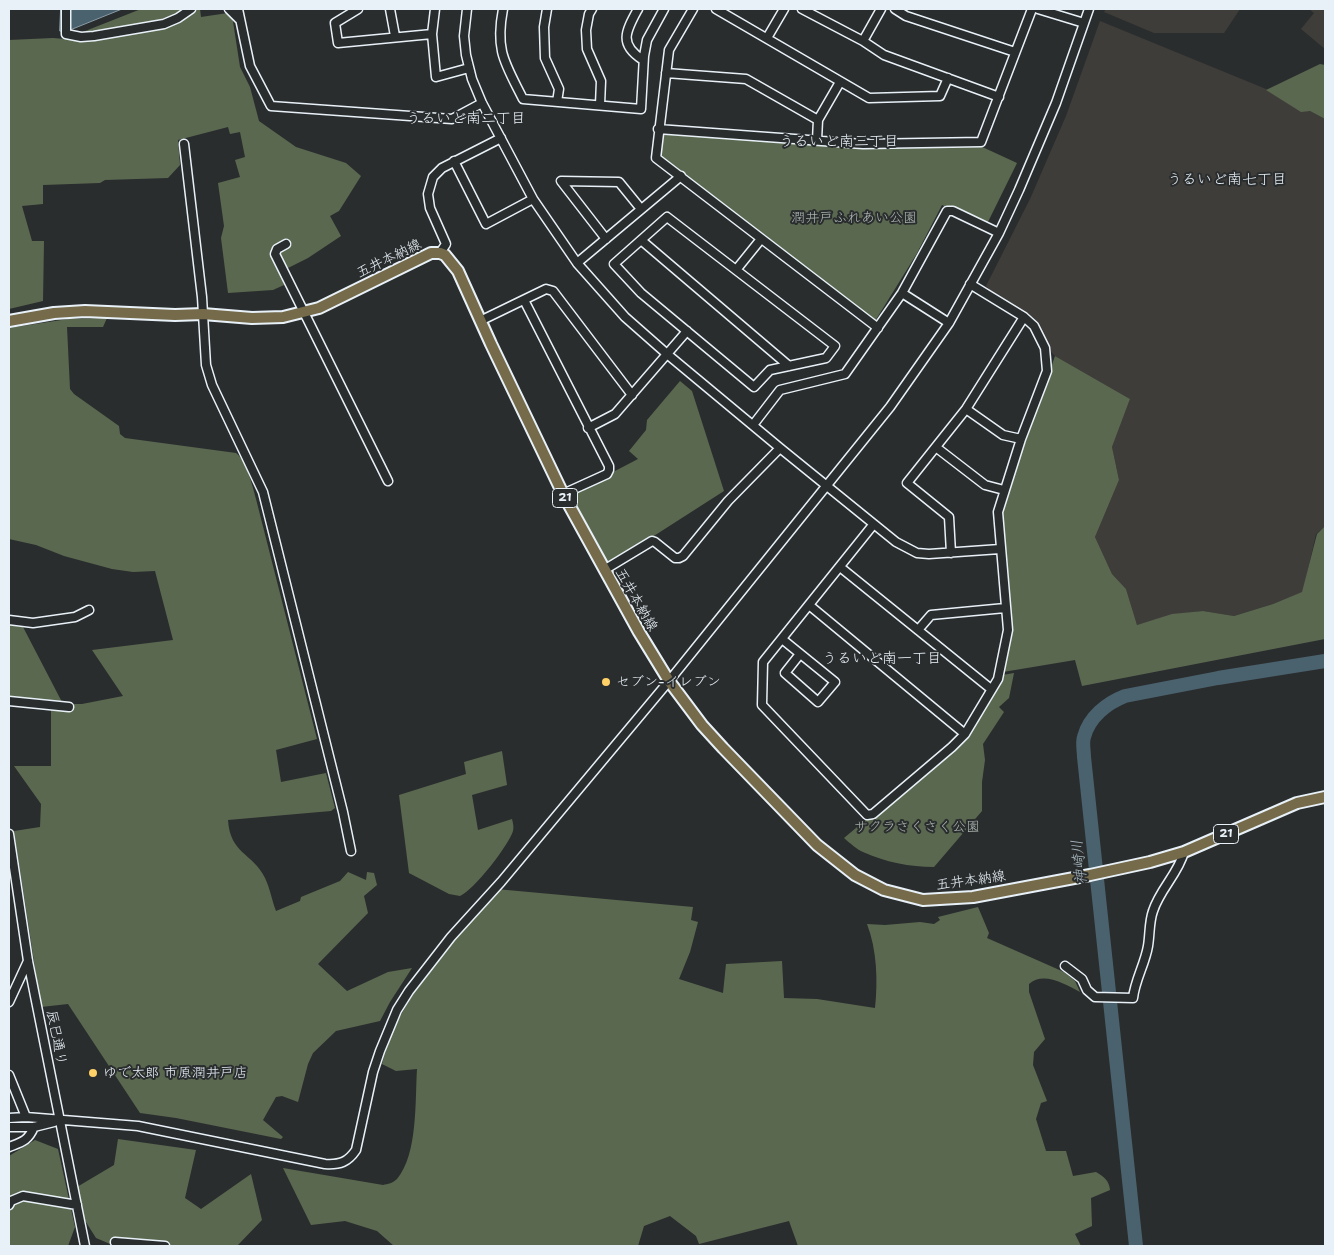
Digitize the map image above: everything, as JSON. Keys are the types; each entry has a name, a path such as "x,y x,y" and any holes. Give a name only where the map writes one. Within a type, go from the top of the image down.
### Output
{"main road":[{"name":"五井本納線","path":"9,321 54,313 84,311 283,317 304,312 337,300 422,257 431,253 440,253 449,259 458,271 563,494 638,632 669,681 702,725 817,845 855,875 893,893 923,900 944,900 973,897 1090,875 1184,852 1297,803 1325,797"}],"street":[{"path":"66,9 66,34 81,37 164,24 178,18 191,9"},
{"path":"229,9 240,21"},
{"path":"238,9 250,66 271,106 452,119 482,103"},
{"path":"358,9 335,23 338,43 395,36 432,34"},
{"path":"390,9 395,36"},
{"path":"435,9 432,34 436,77 469,68"},
{"path":"467,9 464,36 469,68 482,103 533,199 577,263 625,317 780,448 896,542 917,552 929,554 1000,549"},
{"path":"504,9 499,30 502,58 522,99 641,109 647,40 664,9"},
{"path":"547,9 544,27 545,58 559,89 557,102"},
{"path":"592,9 589,14 586,30 587,49 602,81 600,105"},
{"path":"638,9 628,26 626,40 632,53 644,60"},
{"path":"693,9 668,50 656,158 878,328"},
{"path":"716,9 869,98 940,96 948,78"},
{"path":"767,38 784,9"},
{"path":"802,9 863,41 884,55 999,96"},
{"path":"863,41 881,9"},
{"path":"894,9 906,16 1015,52"},
{"path":"658,129 864,144 981,142 1032,9"},
{"path":"1038,9 1084,23"},
{"path":"9,1118 26,1117 138,1126 325,1164 336,1165 345,1162 351,1157 356,1150 380,1051 397,1010 408,991 451,937 501,882 669,681 890,408 949,323 999,233 1056,103 1089,9"},
{"path":"666,73 746,79 818,120"},
{"path":"817,140 818,120 840,82"},
{"path":"440,253 446,244 430,208 428,194 433,178 442,168 501,138"},
{"path":"184,144 203,314 206,365 212,385 263,492 343,812 351,851"},
{"path":"454,162 486,224 533,199"},
{"path":"577,263 681,176"},
{"path":"606,238 561,181 619,182 642,209"},
{"path":"753,425 780,390 845,374 902,293 947,211 952,211 999,233"},
{"path":"667,217 736,270 835,346 826,358 770,370 754,387 641,293 614,264 667,217"},
{"path":"736,270 760,239"},
{"path":"641,240 789,366"},
{"path":"286,244 277,249 275,254 388,481"},
{"path":"873,525 763,662 762,705 867,815 873,814 965,734 998,679 1008,630 998,512 1021,440 1047,372 1045,348 1034,326 1024,317 970,284"},
{"path":"480,321 546,289 553,291 632,395"},
{"path":"902,293 949,323"},
{"path":"524,300 609,466 606,474 563,494"},
{"path":"951,553 949,517 908,483 966,409 1024,317"},
{"path":"588,428 615,414 688,331"},
{"path":"966,409 1003,435 1021,440"},
{"path":"604,570 652,541 674,558 683,556 728,501 780,448"},
{"path":"936,448 985,485 1004,490"},
{"path":"840,566 991,689"},
{"path":"809,605 965,734"},
{"path":"918,630 931,615 1005,608"},
{"path":"9,620 33,623 75,617 89,610"},
{"path":"782,639 835,682 818,702 785,673 800,654"},
{"path":"9,701 68,707"},
{"name":"辰巳通り","path":"9,834 28,961 85,1246"},
{"path":"1065,966 1082,979 1087,990 1095,997 1133,998 1148,947 1153,911 1163,890 1182,862 1184,852"},
{"path":"9,1002 24,966 28,961"},
{"path":"9,1075 26,1117"},
{"path":"9,1127 34,1127 60,1120"},
{"path":"9,1148 30,1137 34,1127"},
{"path":"9,1205 11,1201 23,1196 77,1205"},
{"path":"115,1242 165,1246"}],"shaded area":[{"path":"1106,9 1240,9 1224,33 1154,33 1104,12"},
{"path":"1309,9 1325,9 1325,49 1301,29 1314,13"},
{"path":"1100,21 1266,89 1301,111 1310,111 1325,119 1325,526 1316,534 1303,592 1234,616 1203,611 1172,615 1137,625 1126,589 1112,574 1095,537 1119,480 1112,447 1130,399 1055,356 986,286 1030,199 1066,116"}],"green space":[{"path":"141,9 200,9 201,17 228,13 232,15 240,67 250,87 259,121 296,147 346,163 361,176 339,211 330,216 341,236 308,258 280,272 284,285 273,290 228,293 221,238 224,226 218,183 240,177 235,160 245,157 240,132 230,134 228,127 178,140 180,165 168,178 105,180 100,183 43,185 43,204 22,206 32,241 44,241 43,301 9,309 9,40 65,39"},
{"path":"1320,64 1325,65 1325,119 1310,111 1301,112 1266,90"},
{"name":"潤井戸ふれあい公園","path":"658,134 864,147 978,145 1017,163 986,226 942,205 916,255 875,321 653,155 655,137"},
{"path":"107,318 103,327 67,327 70,389 74,394 119,426 120,434 125,438 236,453 240,456 249,474 255,494 317,739 276,750 281,782 326,773 335,808 331,811 228,820 233,840 237,847 260,870 267,882 276,911 300,901 301,897 340,881 348,872 366,880 367,872 374,873 377,885 364,896 368,913 318,964 347,991 388,972 412,968 380,1021 336,1031 313,1053 308,1064 298,1102 282,1096 276,1097 263,1120 283,1137 281,1139 176,1118 140,1113 68,1004 41,1007 14,831 40,827 41,804 14,766 51,766 51,703 9,699 9,622 12,622 14,626 23,627 63,704 82,704 123,696 92,650 173,640 155,571 133,572 112,569 64,556 36,545 9,539 9,328 68,319"},
{"path":"1055,356 1130,399 1112,447 1119,480 1095,537 1112,574 1126,589 1137,625 1172,614 1203,611 1234,616 1273,604 1302,592 1317,534 1325,526 1325,639 1082,686 1075,660 1003,672 1010,632 1011,610 1002,510"},
{"path":"680,381 692,391 724,491 607,566 569,499 571,494 638,459 629,451 646,430 647,420"},
{"name":"サクラさくさく公園","path":"1014,673 1009,698 999,707 1004,712 983,744 985,760 982,782 982,811 934,867 907,865 880,859 860,851 844,838 953,747 997,676"},
{"path":"502,751 507,785 472,795 478,830 512,819 513,831 498,856 473,886 460,896 449,894 409,873 399,795 466,774 464,762"},
{"path":"496,889 693,907 691,920 698,922 690,952 679,979 723,993 726,964 782,961 784,998 817,999 875,1008 876,966 873,944 867,924 885,925 920,922 934,924 940,920 938,917 978,907 989,933 987,938 1064,972 1075,981 1080,992 1054,980 1041,979 1029,984 1029,992 1045,1039 1034,1052 1033,1065 1047,1101 1041,1103 1036,1119 1046,1151 1066,1151 1073,1176 1096,1172 1106,1179 1109,1184 1110,1190 1091,1198 1092,1226 1075,1234 1081,1246 798,1246 789,1221 699,1244 696,1236 670,1216 644,1226 638,1246 394,1246 377,1231 345,1221 311,1225 283,1168 383,1185 397,1179 404,1168 409,1156 414,1126 417,1069 396,1071 382,1064 390,1038 414,992 445,950"},
{"path":"118,1139 196,1150 185,1198 201,1209 251,1174 262,1220 237,1246 115,1246 96,1238 84,1219 77,1187 114,1165"},
{"path":"35,1140 58,1149 75,1227 68,1246 9,1246 9,1156"}],"water":[{"path":"61,9 122,9 65,32 60,31"}],"waterway":[{"name":"神崎川","path":"1136,1246 1084,757 1083,744 1086,730 1094,717 1105,707 1125,696 1218,678 1325,661"}],"place":[{"name":"セブン-イレブン","path":"606,682"},
{"name":"ゆで太郎 市原潤井戸店","path":"93,1073"}],"district":[{"name":"うるいど南二丁目","path":"466,119"},
{"name":"うるいど南三丁目","path":"839,142"},
{"name":"うるいど南七丁目","path":"1227,180"},
{"name":"うるいど南一丁目","path":"882,659"}]}
